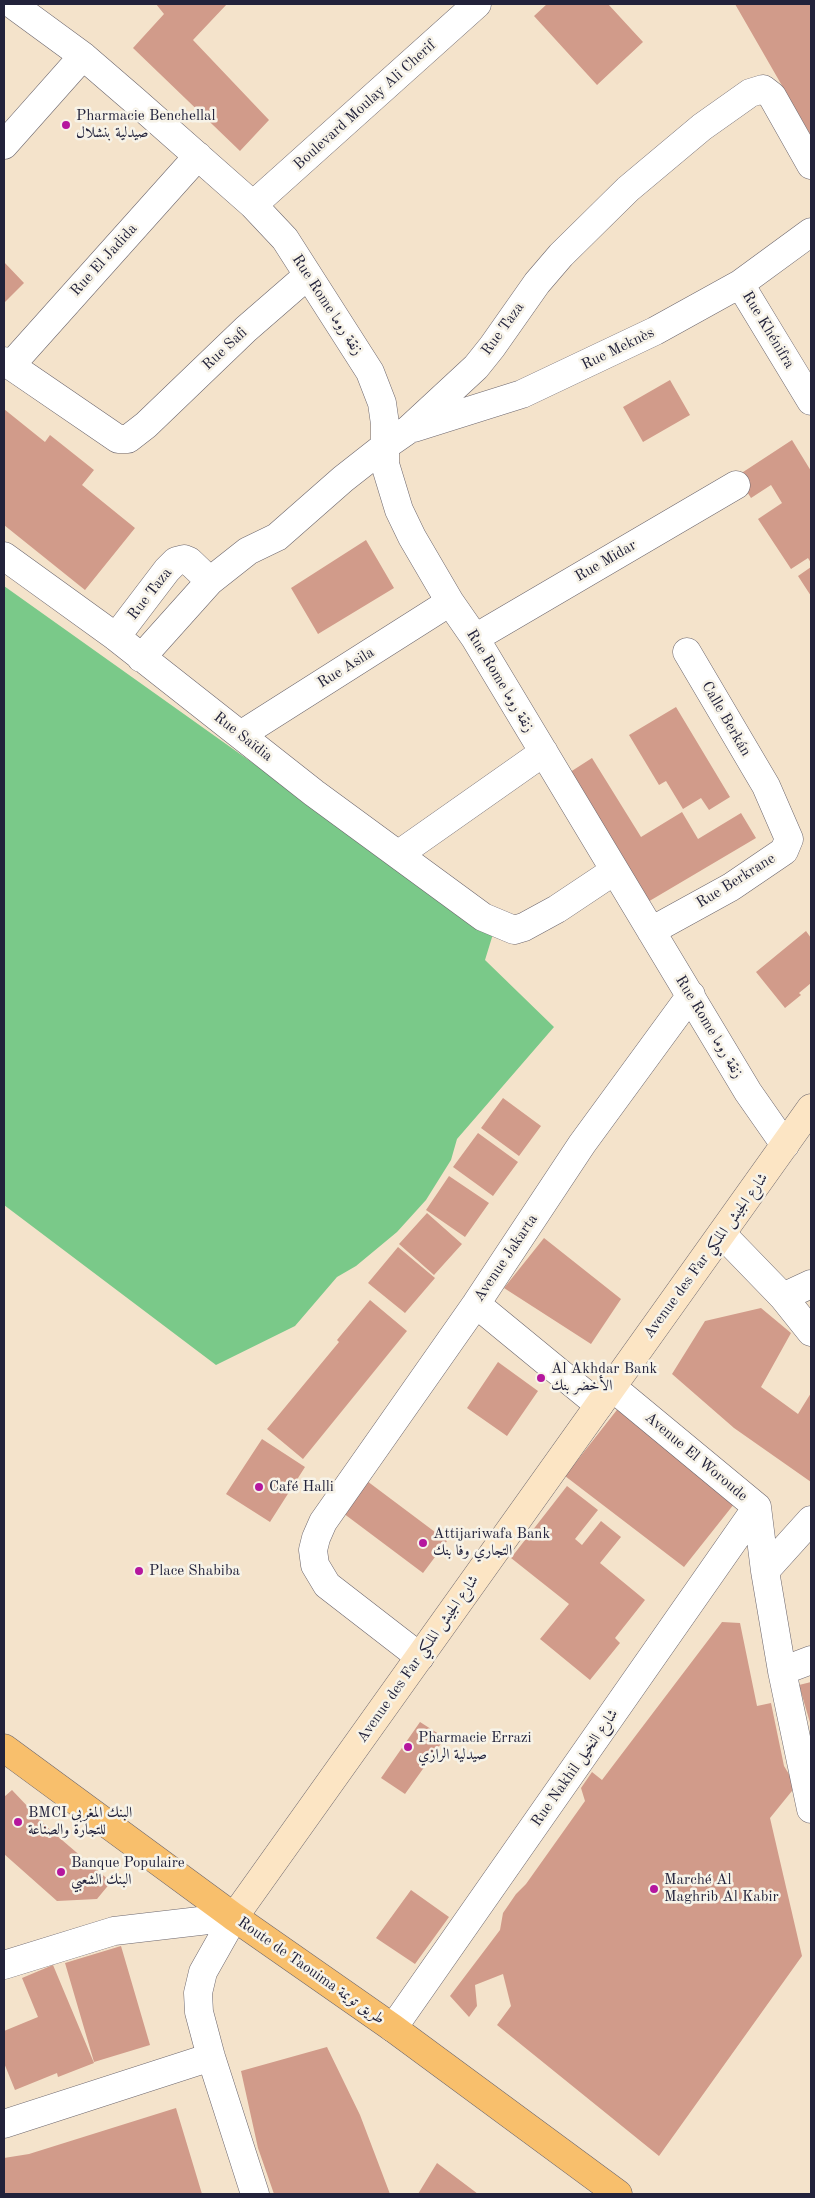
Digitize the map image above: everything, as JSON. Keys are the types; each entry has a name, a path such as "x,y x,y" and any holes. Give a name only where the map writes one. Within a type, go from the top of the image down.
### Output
{"main road":[{"name":"Avenue des Far شارع الجيش الملكي","path":"234,1917 811,1108"},
{"name":"Route de Taouima طريق تويمة","path":"4,1748 234,1917 393,2028 618,2194"}],"street":[{"name":"Rue Rome زنقة روما","path":"12,4 83,56 253,205 285,239 370,372 382,403 386,464 399,510 450,602 475,638 748,1092 785,1145"},
{"name":"Boulevard Moulay Ali Cherif","path":"253,205 476,4"},
{"path":"4,145 83,56"},
{"name":"Rue Taza","path":"141,658 210,581 248,551 276,537 343,479 408,430 476,367 537,283 561,255 643,177 702,127 755,90 763,89 772,96 783,113 811,165"},
{"name":"Rue El Jadida","path":"7,363 198,156"},
{"name":"Rue Meknès","path":"408,430 522,394 655,331 740,284 811,232"},
{"name":"Rue Safi","path":"7,363 118,440 128,439 146,425 246,330 307,276"},
{"name":"Rue Khénifra","path":"740,284 811,401"},
{"name":"Rue Midar","path":"475,638 736,485"},
{"name":"Rue Saïdia","path":"4,556 116,637 314,792 483,918 514,930 524,927 557,909 614,871"},
{"name":"Rue Taza","path":"116,637 167,570 179,559 189,561 210,581"},
{"name":"Rue Asila","path":"242,734 450,602"},
{"name":"Calle Berkán","path":"687,652 766,786"},
{"path":"399,854 544,752"},
{"name":"Rue Berkrane","path":"651,931 731,888 787,848 788,834 766,786"},
{"name":"Avenue Jakarta","path":"420,1657 327,1585 321,1578 315,1564 313,1550 316,1538 323,1522 476,1304 582,1144 691,995"},
{"path":"722,1234 783,1297 811,1332"},
{"path":"783,1297 811,1284"},
{"name":"Avenue El Woroude","path":"476,1304 606,1396 757,1507"},
{"path":"757,1507 765,1571 782,1671 811,1809"},
{"name":"Rue Nakhil شارع النخيل","path":"393,2028 757,1507"},
{"path":"765,1571 811,1520"},
{"path":"782,1671 811,1660"},
{"path":"4,1966 114,1932 234,1917"},
{"path":"234,1917 203,1972 198,1993 199,2012 211,2057 255,2194"},
{"path":"4,2124 211,2057"}],"green space":[{"path":"4,586 493,934 485,960 554,1027 457,1139 451,1160 426,1200 397,1232 356,1266 337,1277 295,1326 216,1365 4,1205"}],"building":[{"path":"156,4 227,4 193,40 269,120 240,151 133,48 164,14"},
{"path":"547,4 608,4 643,42 597,85 534,16"},
{"path":"735,4 811,4 811,136"},
{"path":"4,262 24,283 4,303"},
{"path":"670,380 690,415 643,442 623,407"},
{"path":"4,409 45,442 50,435 94,470 82,485 135,528 85,590 4,525"},
{"path":"792,440 811,471 811,563 808,558 791,569 758,519 782,503 771,485 751,498 737,476"},
{"path":"366,540 394,588 318,634 291,588"},
{"path":"811,567 811,596 798,576"},
{"path":"676,707 730,797 709,810 701,798 683,809 666,781 659,785 629,735"},
{"path":"592,758 641,837 682,812 698,839 741,813 756,838 641,906 564,776"},
{"path":"806,931 811,938 811,983 799,993 801,995 785,1008 756,972"},
{"path":"503,1098 541,1126 519,1156 481,1128"},
{"path":"478,1133 518,1162 493,1196 453,1167"},
{"path":"449,1176 489,1203 465,1237 426,1210"},
{"path":"427,1213 462,1244 434,1275 399,1244"},
{"path":"544,1238 621,1299 591,1344 504,1288"},
{"path":"398,1247 435,1278 405,1313 368,1283"},
{"path":"370,1300 407,1331 303,1459 267,1429 339,1342 337,1340"},
{"path":"761,1308 791,1333 761,1387 798,1414 811,1393 811,1482 734,1428 672,1374 705,1321"},
{"path":"498,1362 538,1391 507,1436 467,1408"},
{"path":"620,1406 738,1499 684,1567 565,1476"},
{"path":"262,1439 305,1467 270,1522 226,1494"},
{"path":"367,1481 447,1541 423,1573 343,1513"},
{"path":"567,1486 598,1510 575,1539 582,1545 601,1521 621,1537 600,1563 645,1600 615,1638 620,1643 590,1680 540,1639 569,1604 511,1558"},
{"name":"Marché Al Maghrib Al Kabir","path":"722,1622 740,1623 757,1706 771,1703 784,1766 796,1786 770,1818 802,1956 659,2156 497,2025 511,2006 503,1974 475,1985 477,2006 469,2017 450,1996 500,1930 503,1913 516,1894 526,1884 585,1801 581,1788 592,1772 602,1780"},
{"path":"811,1682 811,1726 799,1685"},
{"path":"420,1722 445,1738 405,1794 381,1778"},
{"name":"Banque Populaire البنك الشعبي","path":"12,1790 48,1828 111,1882 97,1899 57,1901 4,1854 4,1797"},
{"path":"411,1890 449,1917 415,1964 376,1938"},
{"path":"121,1946 150,2045 94,2062 65,1963"},
{"path":"53,1965 94,2063 58,2077 57,2073 15,2090 4,2063 4,2031 38,2017 22,1978"},
{"path":"327,2047 360,2115 390,2194 274,2194 258,2148 241,2071"},
{"path":"176,2108 202,2194 4,2194 4,2158 29,2154"},
{"path":"437,2163 478,2194 418,2194"}],"place":[{"name":"Pharmacie Benchellal صيدلية بنشلال","path":"66,125"},
{"name":"Al Akhdar Bank الأخضر بنك","path":"541,1378"},
{"name":"Café Halli","path":"259,1487"},
{"name":"Attijariwafa Bank التجاري وفا بنك","path":"423,1543"},
{"name":"Place Shabiba","path":"139,1571"},
{"name":"Pharmacie Errazi صيدلية الرازي","path":"408,1747"},
{"name":"BMCI البنك المغربي للتجارة والصناعة","path":"18,1822"},
{"name":"Banque Populaire البنك الشعبي","path":"61,1872"},
{"name":"Marché Al Maghrib Al Kabir","path":"654,1889"}]}
